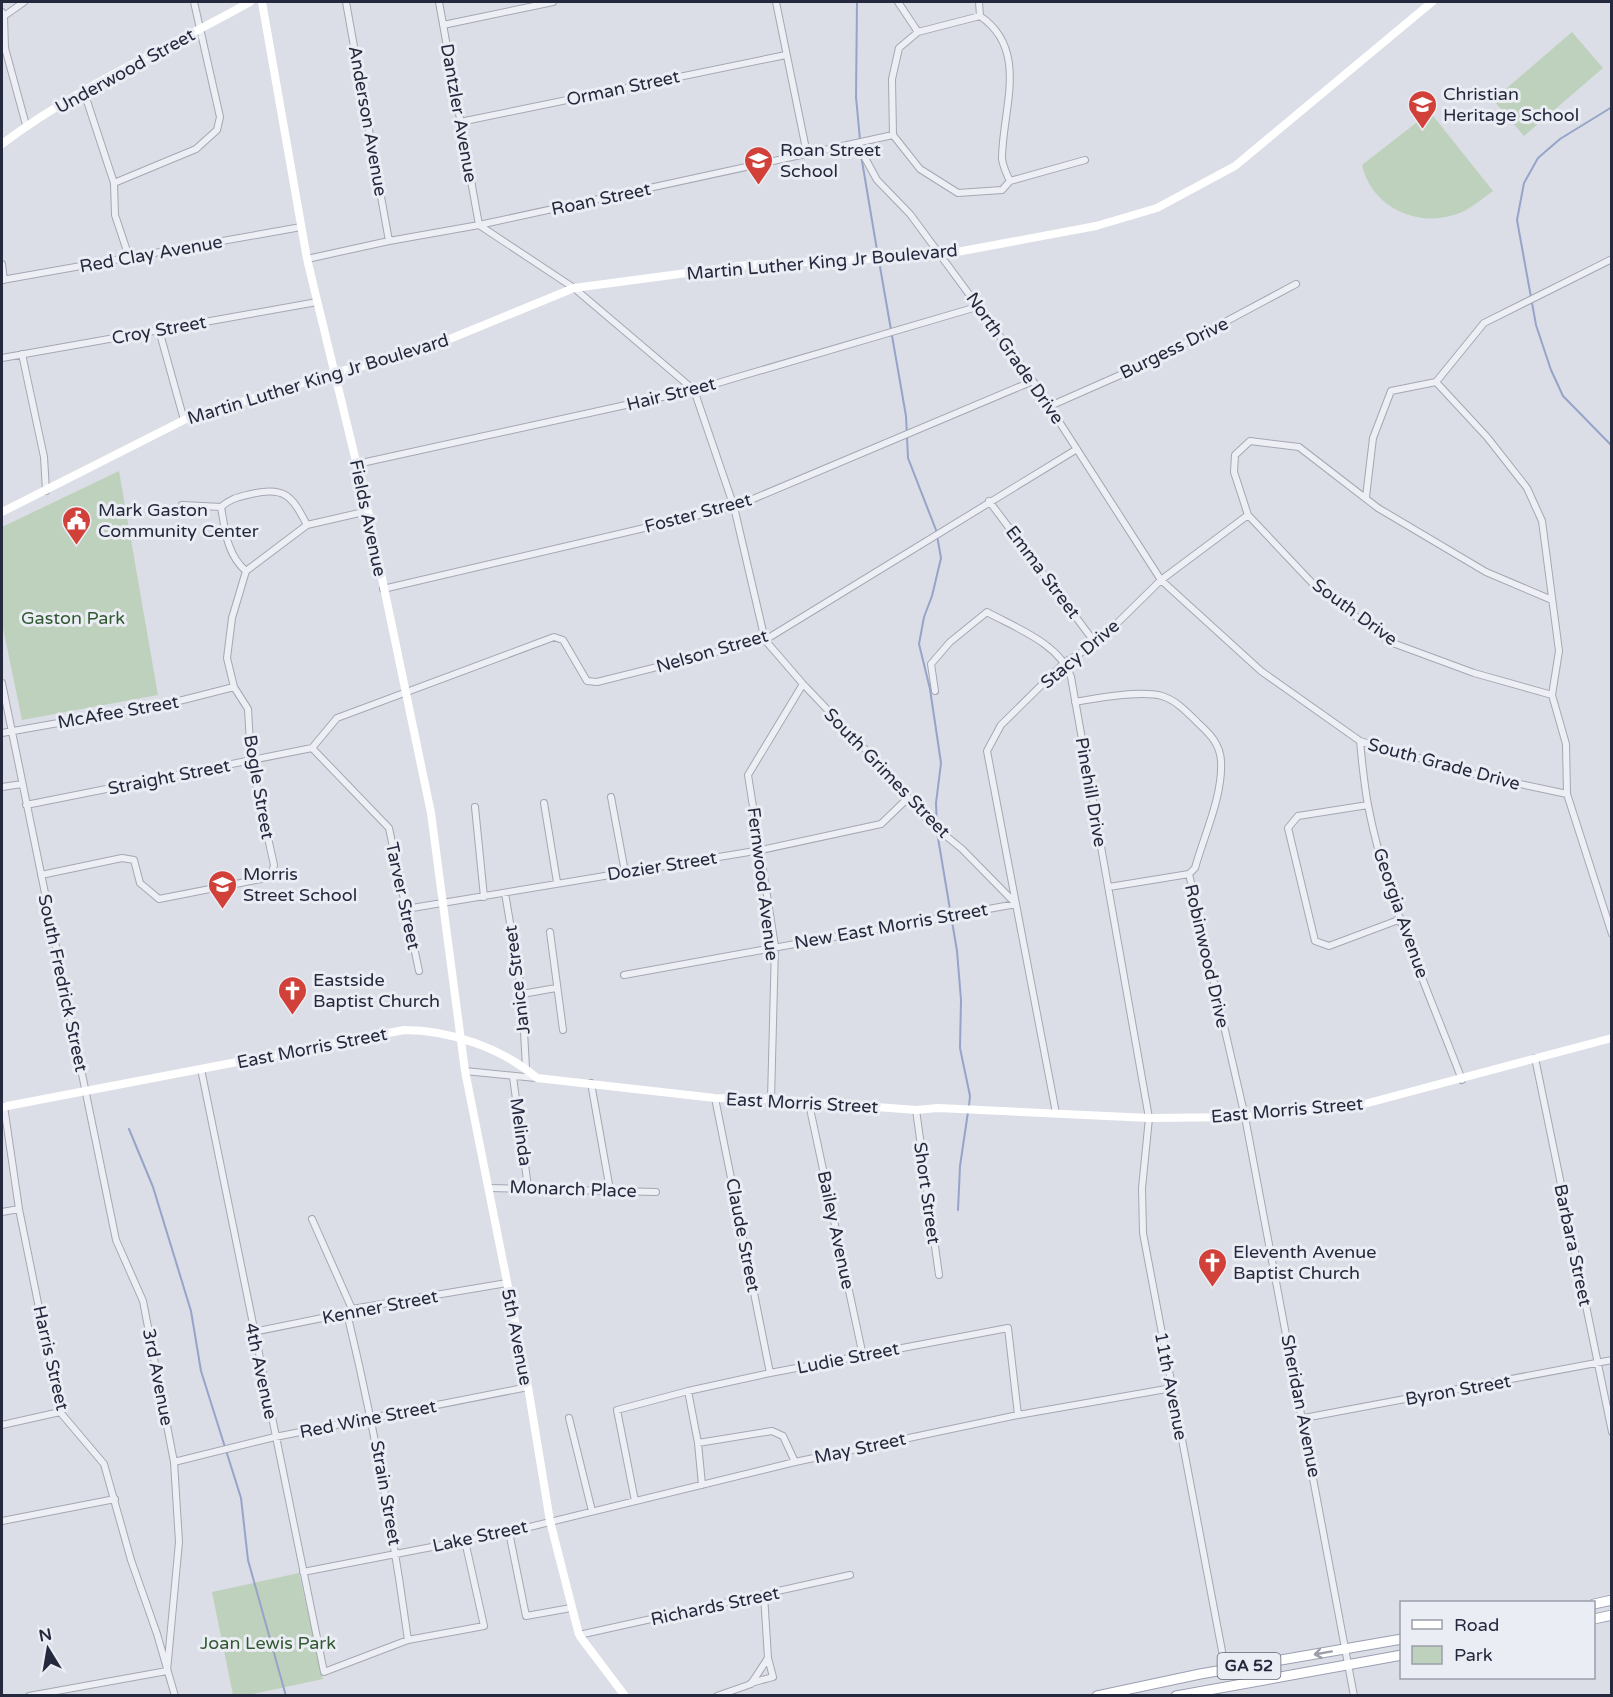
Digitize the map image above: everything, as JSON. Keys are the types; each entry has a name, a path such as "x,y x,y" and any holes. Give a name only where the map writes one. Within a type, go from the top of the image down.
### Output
{"main road":[{"path":"1595,1604 1611,1600"},
{"path":"1595,1619 1611,1615"},
{"name":"GA 52","path":"1097,1695 1400,1639"},
{"name":"GA 52","path":"1176,1695 1400,1655"}],"street":[{"path":"24,2 3,14 3,49 26,125"},
{"path":"114,183 196,149 217,130 220,117 194,2"},
{"name":"Underwood Street","path":"2,144 26,125 250,2"},
{"name":"Fields Avenue","path":"262,2 307,259 368,511 431,813 460,1037"},
{"name":"Anderson Avenue","path":"346,2 389,241"},
{"name":"Dantzler Avenue","path":"439,2 480,225"},
{"path":"444,25 553,2"},
{"path":"776,2 807,154"},
{"path":"898,2 918,32"},
{"path":"979,2 980,16"},
{"name":"Martin Luther King Jr Boulevard","path":"2,512 184,420 334,374 418,352 574,288 758,264 941,255 1096,226 1157,208 1186,195 1235,166 1432,2"},
{"path":"980,16 918,32 899,48 892,79 893,135 920,169 958,193 1002,190 1010,181 1085,160"},
{"path":"980,16 994,26 1003,43 1010,72 1002,162 1010,181"},
{"name":"Orman Street","path":"460,122 786,55"},
{"path":"84,92 114,183 115,215 129,257"},
{"name":"Roan Street","path":"307,259 389,241 480,225 858,145 893,135"},
{"name":"North Grade Drive","path":"858,145 877,180 910,214 980,306 1033,381 1161,580"},
{"path":"480,225 574,288 694,390 734,507 765,640"},
{"name":"Red Clay Avenue","path":"3,280 301,227"},
{"path":"1366,497 1373,438 1391,391 1436,382 1484,323 1611,259"},
{"path":"2,264 3,280"},
{"name":"Burgess Drive","path":"1050,406 1172,351 1296,284"},
{"name":"Croy Street","path":"2,358 316,302"},
{"name":"Hair Street","path":"357,465 694,390 980,306"},
{"path":"159,330 184,420"},
{"path":"22,354 44,456 46,491"},
{"name":"Foster Street","path":"383,589 734,507 1033,381"},
{"path":"1436,382 1487,437 1527,488 1542,521 1559,651 1552,695 1566,744 1567,794 1611,934"},
{"path":"1248,515 1234,472 1235,455 1250,441 1299,447 1378,508 1486,572 1552,600"},
{"name":"Nelson Street","path":"405,693 554,637 563,640 587,681 597,682 765,640 1077,449"},
{"path":"182,505 221,507 237,496 270,489 288,497 307,525"},
{"name":"Emma Street","path":"989,501 1096,644"},
{"path":"221,507 228,543 234,559 246,571 307,525 368,511"},
{"name":"Stacy Drive","path":"1016,904 987,751 1001,725 1065,662 1096,644 1161,580 1248,515"},
{"name":"South Drive","path":"1248,515 1316,586 1390,642 1474,673 1552,695"},
{"name":"Bogle Street","path":"41,875 122,858 134,860 140,884 159,899 271,877 274,865 251,761 248,709 234,687 227,658 232,618 246,571"},
{"name":"South Grade Drive","path":"1161,580 1261,671 1360,741 1478,775 1567,794"},
{"path":"935,691 931,664 950,642 987,612 1037,640 1065,662"},
{"name":"South Grimes Street","path":"765,640 803,684 882,767 929,822 962,849 1016,904"},
{"name":"Pinehill Drive","path":"1065,662 1076,702 1149,1118"},
{"name":"South Fredrick Street","path":"2,683 85,1091"},
{"name":"Fernwood Avenue","path":"771,1099 775,946 748,775 803,684"},
{"name":"McAfee Street","path":"2,733 171,703 234,687"},
{"path":"312,748 337,718 405,693"},
{"name":"Robinwood Drive","path":"1076,702 1126,696 1164,697 1184,710 1212,736 1217,744 1221,763 1218,790 1195,868 1188,874 1245,1117"},
{"name":"Georgia Avenue","path":"1360,741 1368,805 1401,919 1462,1080"},
{"name":"Straight Street","path":"26,805 312,748"},
{"name":"Tarver Street","path":"312,748 389,828 419,971"},
{"path":"2,788 22,784"},
{"path":"611,797 626,872"},
{"name":"Dozier Street","path":"406,909 484,897 557,882 761,850 881,824 908,798"},
{"path":"544,803 557,882"},
{"path":"1368,805 1298,816 1288,828 1315,941 1329,946 1401,919"},
{"path":"475,807 484,897"},
{"path":"1109,887 1188,874"},
{"name":"Janice Street","path":"505,892 522,994 525,1068"},
{"path":"1016,904 1056,1113"},
{"name":"New East Morris Street","path":"624,975 1016,904"},
{"path":"550,932 563,1030"},
{"path":"522,994 556,988"},
{"name":"East Morris Street","path":"3,1107 404,1030 423,1030 460,1037 525,1068 537,1078 715,1098 771,1099 809,1104 916,1110 1056,1113 1149,1118 1245,1117 1353,1107 1462,1080 1611,1038"},
{"name":"5th Avenue","path":"460,1037 528,1387 550,1521 570,1608 579,1635 625,1695"},
{"name":"Barbara Street","path":"1535,1058 1611,1432"},
{"name":"4th Avenue","path":"201,1069 324,1672 408,1640"},
{"path":"465,1071 537,1078"},
{"name":"Melinda","path":"513,1077 528,1187"},
{"path":"591,1083 610,1190"},
{"name":"3rd Avenue","path":"85,1091 116,1240 143,1301 174,1462 179,1542 167,1671"},
{"name":"Claude Street","path":"715,1098 770,1373"},
{"name":"Bailey Avenue","path":"809,1104 863,1356"},
{"name":"Harris Street","path":"3,1107 19,1209 60,1412 104,1464 130,1560 157,1634 175,1695"},
{"name":"Short Street","path":"916,1110 939,1275"},
{"name":"Sheridan Avenue","path":"1245,1117 1304,1418 1354,1695"},
{"name":"11th Avenue","path":"1149,1118 1142,1188 1143,1233 1222,1651"},
{"name":"Monarch Place","path":"489,1188 528,1187 656,1192"},
{"path":"2,1212 19,1209"},
{"name":"Strain Street","path":"312,1219 350,1311 396,1552 408,1640"},
{"name":"Kenner Street","path":"253,1332 350,1311 507,1283"},
{"name":"Ludie Street","path":"635,1501 617,1410 688,1391 770,1373 1008,1328 1018,1415"},
{"name":"Byron Street","path":"1304,1418 1611,1360"},
{"name":"Red Wine Street","path":"174,1462 276,1437 528,1387"},
{"name":"May Street","path":"550,1521 795,1462 1018,1415 1172,1388"},
{"path":"688,1391 698,1443 702,1485"},
{"path":"2,1425 60,1412"},
{"path":"569,1418 592,1511"},
{"path":"698,1443 772,1431 783,1436 795,1462"},
{"path":"2,1521 115,1499"},
{"name":"Lake Street","path":"303,1572 396,1552 509,1532 550,1521"},
{"path":"509,1532 526,1616 570,1608"},
{"path":"408,1640 484,1626 465,1541"},
{"name":"Richards Street","path":"579,1635 850,1575"},
{"path":"764,1595 768,1658 773,1677"},
{"path":"751,1683 768,1658"},
{"path":"760,1670 773,1677"},
{"path":"29,1695 167,1671"},
{"path":"717,1695 773,1677"}],"green space":[{"path":"1572,32 1603,68 1524,136 1493,100"},
{"path":"1430,112 1493,191 1462,212 1446,217 1415,217 1387,204 1367,180 1362,165"},
{"name":"Gaston Park","path":"119,471 158,695 22,720 2,623 2,527"},
{"name":"Joan Lewis Park","path":"299,1573 323,1679 248,1695 233,1695 212,1592"}],"waterway":[{"path":"857,2 856,97 860,140"},
{"path":"1612,107 1560,139 1538,158 1524,183 1517,220 1536,325 1551,370 1563,396 1612,446"},
{"path":"861,155 878,256"},
{"path":"879,261 906,416 908,458 936,530 941,558 932,596 924,617 919,644 930,689 941,763 936,803 937,832 957,951 961,1000 960,1048 970,1096 969,1106"},
{"path":"958,1210 960,1166 968,1112"},
{"path":"129,1129 153,1187 191,1311 201,1371 241,1498 248,1560 286,1696"}],"place":[{"name":"Christian Heritage School","path":"1422,130"},
{"name":"Roan Street School","path":"759,186"},
{"name":"Mark Gaston Community Center","path":"77,546"},
{"name":"Morris Street School","path":"222,910"},
{"name":"Eastside Baptist Church","path":"292,1016"},
{"name":"Eleventh Avenue Baptist Church","path":"1212,1288"}]}
